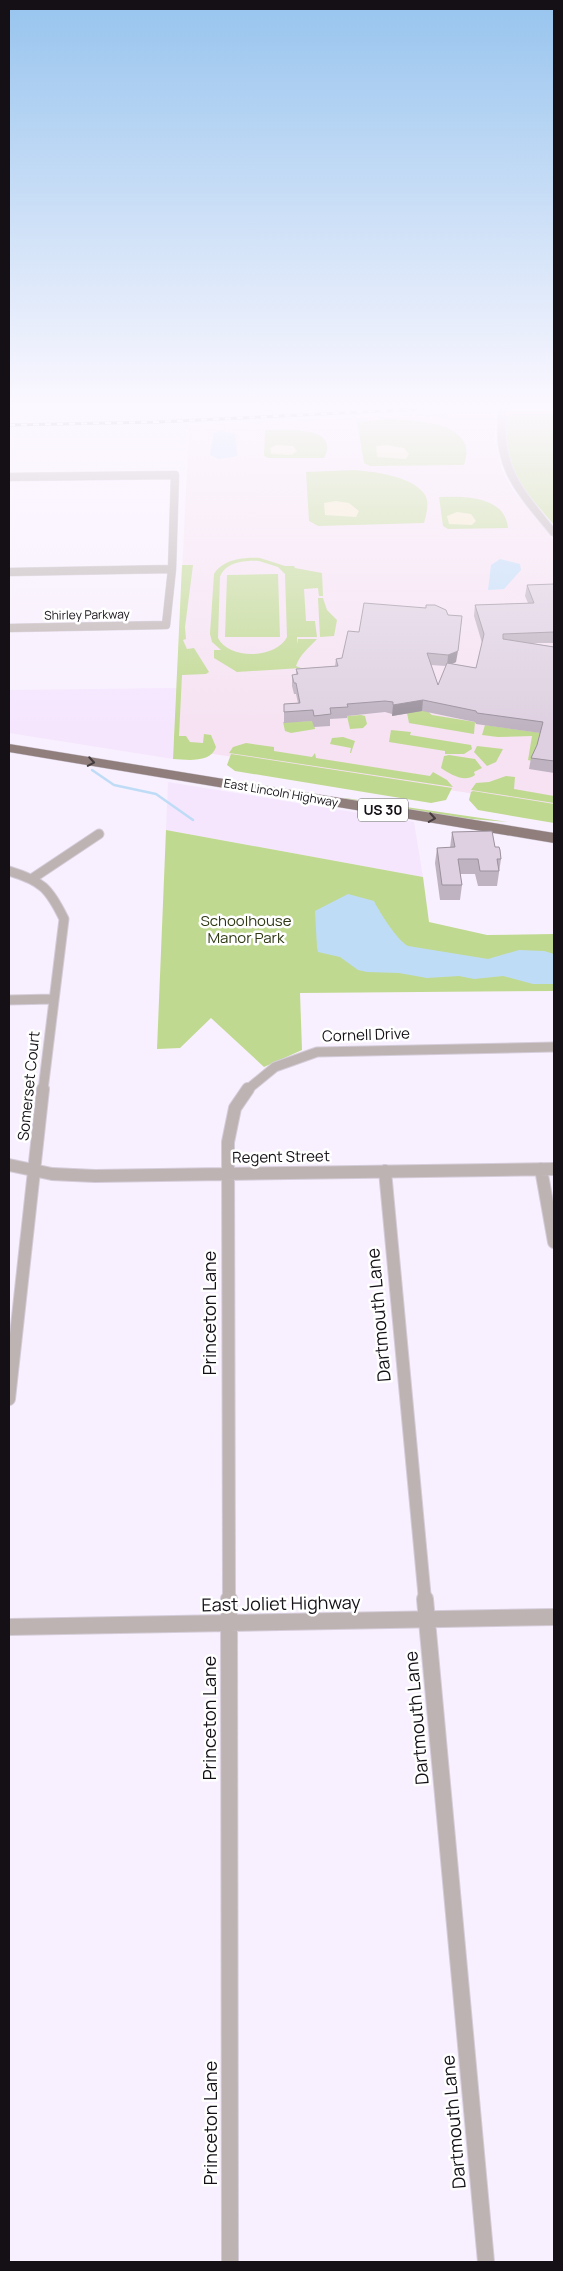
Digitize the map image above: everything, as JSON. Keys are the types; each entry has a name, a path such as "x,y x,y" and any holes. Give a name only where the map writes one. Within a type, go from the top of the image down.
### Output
{"main road":[{"name":"East Lincoln Highway","path":"9,738 554,826"},
{"name":"East Lincoln Highway","path":"9,748 554,838"}],"street":[{"path":"9,572 172,570 174,515"},
{"path":"539,515 554,533"},
{"name":"Shirley Parkway","path":"9,628 166,625 172,570"},
{"path":"9,871 33,878 99,834"},
{"name":"Somerset Court","path":"9,1399 10,1368 36,1171 53,999 64,920 53,896 33,878"},
{"path":"9,1000 53,999"},
{"name":"Cornell Drive","path":"228,1173 230,1122 238,1102 253,1083 288,1060 317,1052 336,1050 554,1047"},
{"name":"Regent Street","path":"9,1165 52,1174 95,1176 554,1169"},
{"path":"541,1169 554,1242"},
{"name":"Dartmouth Lane","path":"385,1171 486,2262"},
{"name":"Princeton Lane","path":"228,1173 230,2262"},
{"name":"East Joliet Highway","path":"9,1627 554,1617"}],"shaded area":[{"path":"185,515 533,515 554,541 554,806 174,748"},
{"path":"176,688 173,759 9,733 9,690"},
{"path":"168,782 414,822 423,877 166,830"}],"green space":[{"path":"309,515 426,515 424,523 318,526 309,521"},
{"path":"441,515 504,515 508,528 448,529 443,526"},
{"path":"545,515 554,515 554,525"},
{"path":"254,558 322,573 323,596 319,596 318,588 304,589 306,621 315,621 317,637 297,637 297,644 298,639 317,639 298,662 296,666 301,668 237,672 214,658 214,650 221,650 212,642 210,634 214,574 228,562","holes":["259,561 278,567 285,574 287,637 273,650 263,653 252,654 232,650 218,638 220,577 226,568 236,563"]},
{"path":"182,565 193,565 185,627 186,639 183,640 187,649 194,648 209,672 206,674 182,675 179,736 186,736 190,742 203,743 204,734 211,735 216,747 209,756 192,760 173,759"},
{"path":"278,574 280,637 225,637 227,575"},
{"path":"318,598 323,598 327,610 337,620 334,636 320,637"},
{"path":"425,709 432,715 475,722 474,734 409,723 407,713"},
{"path":"347,716 365,716 367,724 363,728 350,729"},
{"path":"283,722 317,722 314,725 315,729 291,733 285,731"},
{"path":"485,725 542,733 532,761 528,760 532,736 498,737 482,735"},
{"path":"391,730 411,732 410,735 471,745 472,749 464,754 445,754 445,751 389,742"},
{"path":"343,737 355,741 351,753 351,748 330,744 332,738"},
{"path":"246,743 274,747 274,751 312,757 315,753 316,758 430,776 433,772 447,780 453,787 229,753 233,747"},
{"path":"477,746 503,749 496,762 487,766 474,752"},
{"path":"231,754 452,788 446,800 431,803 235,771 227,765"},
{"path":"444,756 475,759 482,768 474,772 475,775 471,777 457,777 441,768"},
{"path":"506,776 515,777 514,789 554,796 554,803 471,790 476,783 489,782"},
{"path":"473,791 554,804 554,823 478,810 469,800"},
{"path":"345,798 508,822 447,817 344,800"},
{"name":"Schoolhouse Manor Park","path":"166,830 423,877 429,922 487,935 554,934 554,991 300,993 302,1050 264,1067 211,1018 180,1048 157,1049"}],"sand":[{"path":"325,515 357,515 356,517"},
{"path":"472,515 476,521 472,525 449,524 447,516"}],"water":[{"path":"500,559 520,564 521,570 504,589 488,590 491,565"},
{"path":"348,894 374,901 384,919 408,946 488,959 519,950 544,951 554,954 554,984 533,984 503,976 474,979 459,976 427,978 399,973 358,970 340,957 318,952 317,947 315,911"}],"building":[{"path":"554,584 554,632 503,634 503,639 554,647 554,761 531,758 537,745 543,722 477,713 476,711 423,700 393,705 393,702 385,701 347,704 348,707 330,708 331,714 314,716 313,710 284,712 284,704 300,703 296,683 294,683 292,675 298,674 296,669 338,666 336,659 342,658 348,631 359,632 364,603 426,608 426,605 435,605 446,610 448,615 462,616 458,651 448,655 427,653 438,685 447,663 476,668 484,634 475,605 534,603 527,585"},
{"path":"492,831 495,847 499,847 500,850 501,859 497,859 499,871 480,871 478,859 458,859 462,885 442,885 437,848 455,847 452,832"}],"waterway":[{"path":"92,770 114,785 156,794 193,820"}]}
